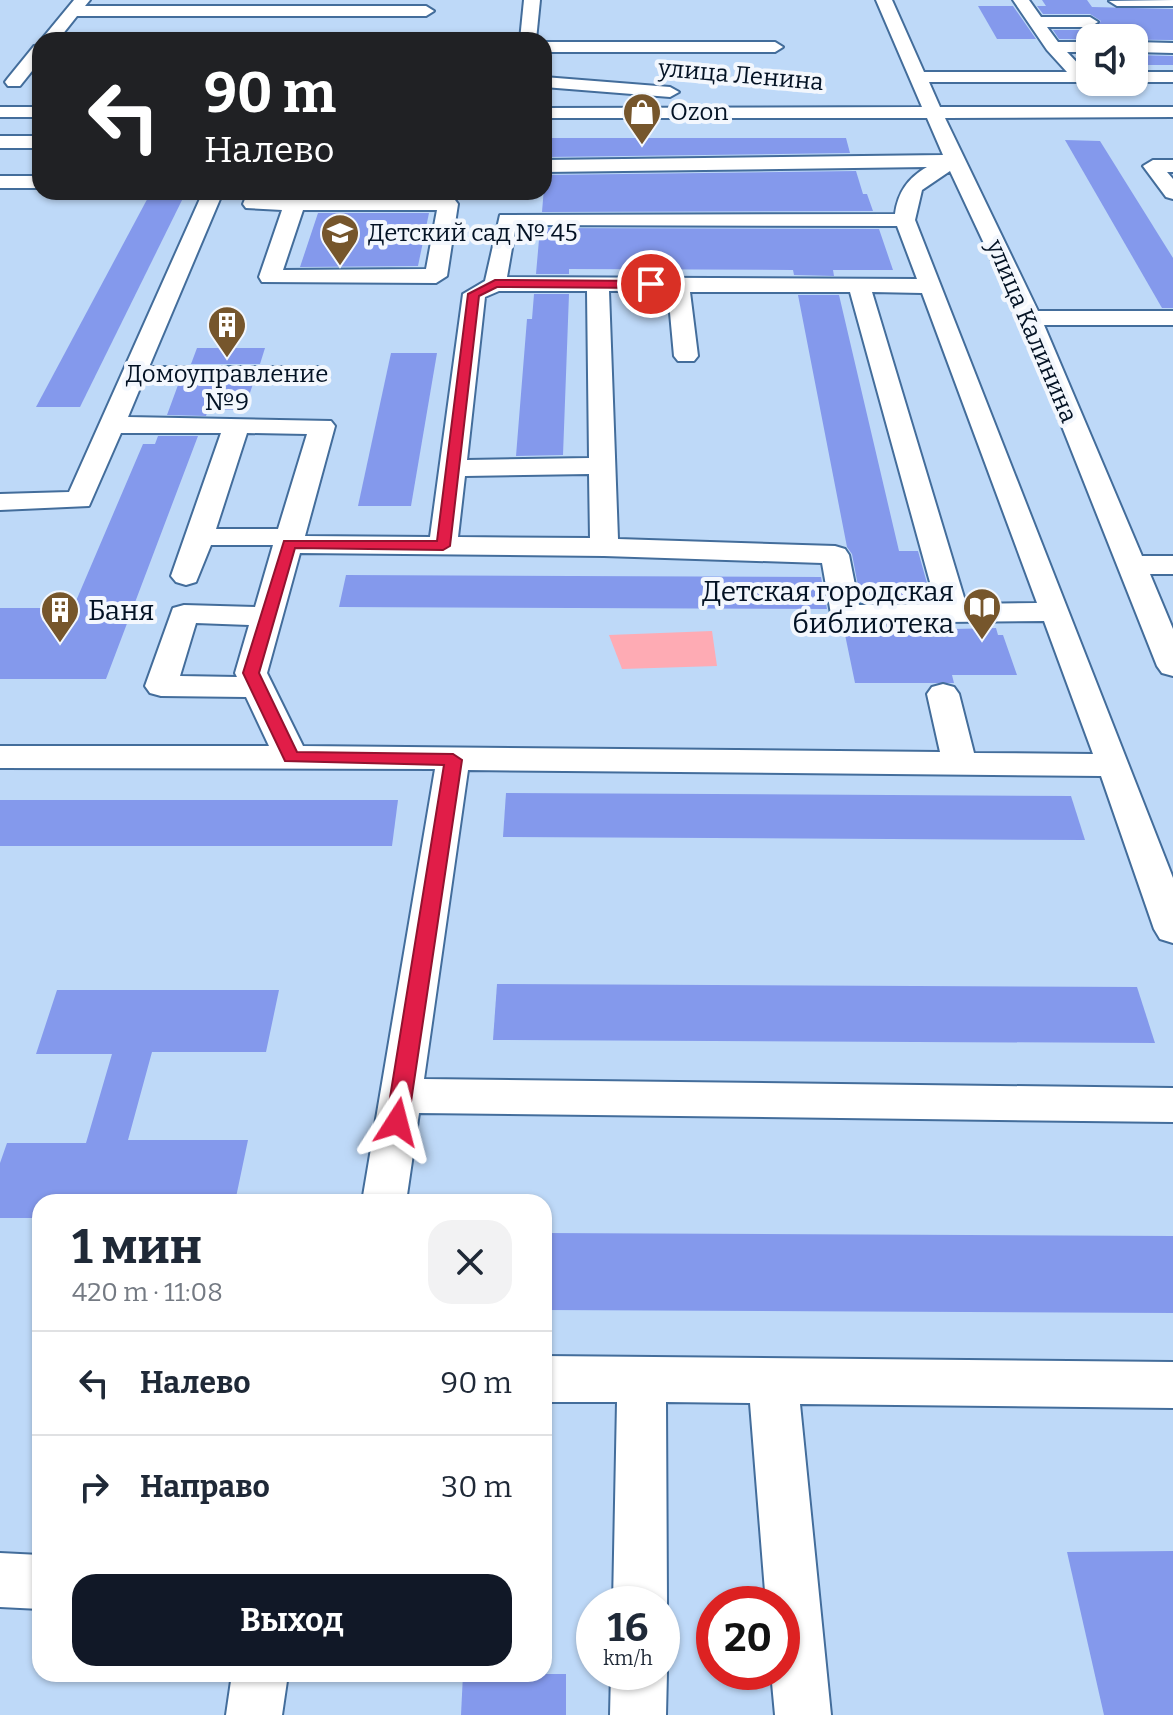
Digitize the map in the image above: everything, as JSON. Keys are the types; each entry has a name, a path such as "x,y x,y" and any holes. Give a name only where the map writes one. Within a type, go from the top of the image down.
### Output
{"street":[{"path":"529,32 532,0"},
{"name":"улица Калинина","path":"884,0 955,161 1030,318 1173,666"},
{"path":"1021,0 1053,47 1076,68"},
{"path":"1117,1 1173,1"},
{"path":"56,32 79,6 426,12"},
{"path":"1036,22 1090,22"},
{"path":"552,47 775,47"},
{"path":"1053,47 1076,47"},
{"path":"1148,47 1173,48"},
{"path":"7,82 32,58"},
{"path":"919,77 1076,77"},
{"path":"1148,77 1173,77"},
{"path":"7,82 32,82"},
{"name":"улица Ленина","path":"552,83 846,108 935,112"},
{"path":"32,112 10,112 0,139 32,141"},
{"name":"улица Ленина","path":"552,113 1173,112"},
{"path":"552,166 955,161"},
{"path":"955,161 924,176 906,196 905,220 1114,765 1173,929"},
{"path":"1173,166 1153,166 1173,193"},
{"path":"0,182 32,182"},
{"path":"0,502 79,500 210,200"},
{"path":"255,200 253,204 295,203 448,204 452,238 436,276 270,277 295,203"},
{"path":"495,284 497,237 507,219 905,220"},
{"path":"443,546 474,294 495,284 932,286"},
{"path":"598,284 604,547"},
{"path":"678,284 686,356"},
{"path":"859,285 954,613"},
{"path":"1030,318 1173,318"},
{"path":"135,374 317,374"},
{"path":"114,425 322,426 251,673 291,757"},
{"path":"186,576 237,425"},
{"path":"452,468 603,466"},
{"path":"199,537 835,555 846,614 1056,612"},
{"path":"1129,565 1173,565"},
{"path":"257,687 161,686 184,614 268,617"},
{"path":"943,694 959,762"},
{"path":"0,757 1114,765"},
{"path":"385,1194 453,760"},
{"path":"401,1096 1173,1105"},
{"path":"552,1379 1173,1385"},
{"path":"640,1586 642,1379"},
{"path":"773,1381 803,1715"},
{"path":"0,1580 32,1582"},
{"path":"254,1715 259,1682"},
{"path":"638,1715 639,1690"}],"shaded area":[{"path":"712,631 717,666 622,669 609,635"}],"building":[{"path":"1042,0 1087,0 1092,7 1173,9 1173,40 1148,40 1148,24 1097,24 1101,21 1090,14 1043,14 1037,6 1046,6"},
{"path":"978,6 1013,6 1036,39 997,39"},
{"path":"1053,30 1076,30 1076,39 1059,39"},
{"path":"1148,55 1173,56 1173,65 1148,65"},
{"path":"552,138 846,138 850,153 552,157"},
{"path":"1065,140 1100,141 1173,258 1173,308 1162,308"},
{"path":"856,171 863,194 867,194 873,211 542,212 543,200 552,200 552,175"},
{"path":"147,200 182,200 80,407 36,407"},
{"path":"318,213 429,213 418,266 300,267"},
{"path":"540,228 879,229 893,270 833,270 834,276 794,275 793,270 569,269 569,274 536,274"},
{"path":"534,294 569,294 563,455 516,456 527,319 532,319"},
{"path":"798,295 839,295 899,551 918,551 932,601 861,602 852,554 847,547"},
{"name":"Домоуправление №9","path":"197,348 265,348 260,364 191,364"},
{"path":"391,353 437,353 411,506 358,506"},
{"path":"253,384 244,410 208,410 206,416 167,415 178,385"},
{"path":"158,436 198,436 106,679 0,679 0,608 73,608 143,444 155,444"},
{"path":"346,575 821,577 827,609 339,607"},
{"path":"843,625 996,628 998,635 1003,635 1017,675 952,675 954,683 855,683"},
{"path":"506,793 1071,796 1085,840 503,837"},
{"path":"0,800 398,800 392,846 0,846"},
{"path":"497,984 1137,987 1155,1043 493,1040"},
{"path":"57,990 279,990 266,1052 152,1052 128,1140 248,1140 237,1194 32,1194 32,1218 0,1218 0,1163 7,1143 86,1143 112,1054 36,1054"},
{"path":"552,1233 1173,1236 1173,1313 552,1310"},
{"path":"1173,1551 1173,1715 1104,1715 1067,1552"},
{"path":"552,1674 566,1674 566,1715 461,1715 463,1682 552,1682"}],"place":[{"name":"Ozon","path":"642,146"},
{"name":"Детский сад № 45","path":"340,267"},
{"name":"Домоуправление №9","path":"227,359"},
{"name":"Детская городская библиотека","path":"982,641"},
{"name":"Баня","path":"60,644"}],"route":[{"path":"397,1122 453,760 291,757 251,673 289,544 443,546 474,294 495,284 651,284"}]}
